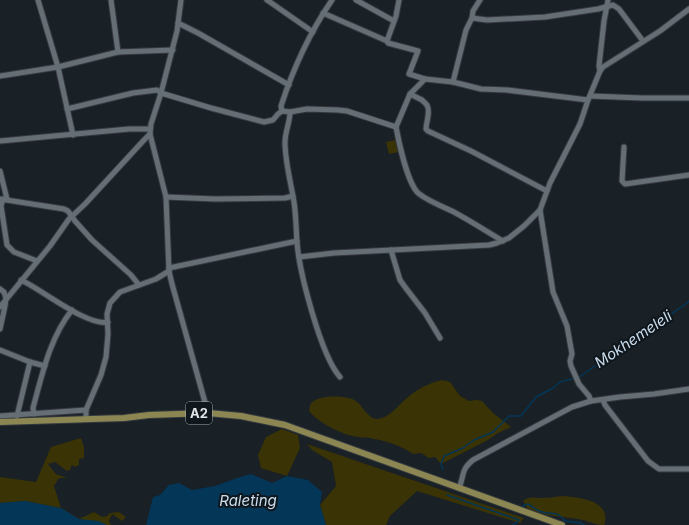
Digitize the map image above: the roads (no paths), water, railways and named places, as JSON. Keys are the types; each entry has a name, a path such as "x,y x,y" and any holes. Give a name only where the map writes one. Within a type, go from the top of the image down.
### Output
{"main road":[{"name":"A2","path":"0,422 124,418 149,415 208,413 241,416 285,425 562,525"}],"street":[{"path":"38,0 58,67 73,135"},
{"path":"111,0 118,52"},
{"path":"0,307 64,225 150,132 173,50 182,0"},
{"path":"267,0 313,32"},
{"path":"282,112 281,106 298,62 323,13 332,0"},
{"path":"356,0 394,20"},
{"path":"387,41 399,0"},
{"path":"453,82 466,30 472,18 473,11 480,0"},
{"path":"600,71 598,66 608,0"},
{"path":"472,18 487,20 545,18 598,10 606,6 613,5 619,9 643,41"},
{"path":"299,257 334,253 489,245 503,241 516,233 540,210 550,183 580,124 600,71 607,64 660,31 689,9"},
{"path":"323,13 387,41 418,51 409,74 424,78 453,82 481,89 589,98 689,98"},
{"path":"178,23 289,85"},
{"path":"0,76 58,67 118,52 173,50"},
{"path":"424,78 410,94 396,127 413,185 418,193 503,241"},
{"path":"67,109 140,92 157,90 161,93 211,108 264,122 273,120 282,112 307,109 347,111 396,127"},
{"path":"410,94 422,100 427,105 428,113 425,127 428,131 472,151 547,191"},
{"path":"290,112 285,141 293,196 299,257 316,323 332,365 340,377"},
{"path":"0,141 129,129 150,132"},
{"path":"150,132 166,197 169,269 177,306 208,413"},
{"path":"624,147 622,181 625,184 689,175"},
{"path":"0,171 3,199 1,206 7,245 14,252 37,261"},
{"path":"166,197 215,199 286,198 293,196"},
{"path":"3,199 64,209 92,240 131,275 139,285"},
{"path":"540,210 553,292 567,326 572,354 570,361 571,366 578,384 589,396 591,401"},
{"path":"86,419 86,410 106,357 108,334 107,314 108,308 114,297 120,292 156,279 169,269 297,241"},
{"path":"391,250 400,280 425,313 440,338"},
{"path":"21,280 72,310 96,321 104,323 108,322"},
{"path":"0,289 4,292 6,298 0,329"},
{"path":"34,414 33,408 54,341 66,317 72,310"},
{"path":"0,350 30,362 45,366"},
{"path":"17,416 30,362"},
{"path":"459,488 462,473 466,466 473,460 572,407 591,401 689,389"},
{"path":"603,400 605,405 648,461 659,470 689,469"},
{"path":"0,416 86,410"}],"water":[{"name":"Raleting","path":"251,474 272,483 287,476 308,480 322,492 320,505 326,525 146,525 153,497 160,495 169,485 179,483 192,490 215,486"},
{"path":"25,501 61,508 79,519 99,521 107,525 0,525 0,503"}],"waterway":[{"name":"Mokhemeleli","path":"578,378 609,356 618,347 627,343 689,301"},
{"name":"Mokhemeleli","path":"443,470 441,464 444,456 493,432 509,416 521,416 536,397 553,388 560,382 572,379"},
{"name":"Mokhemeleli","path":"447,495 519,520 513,525"},
{"path":"523,508 524,505 528,504 536,510 557,514 565,521 581,523 584,525"}]}
